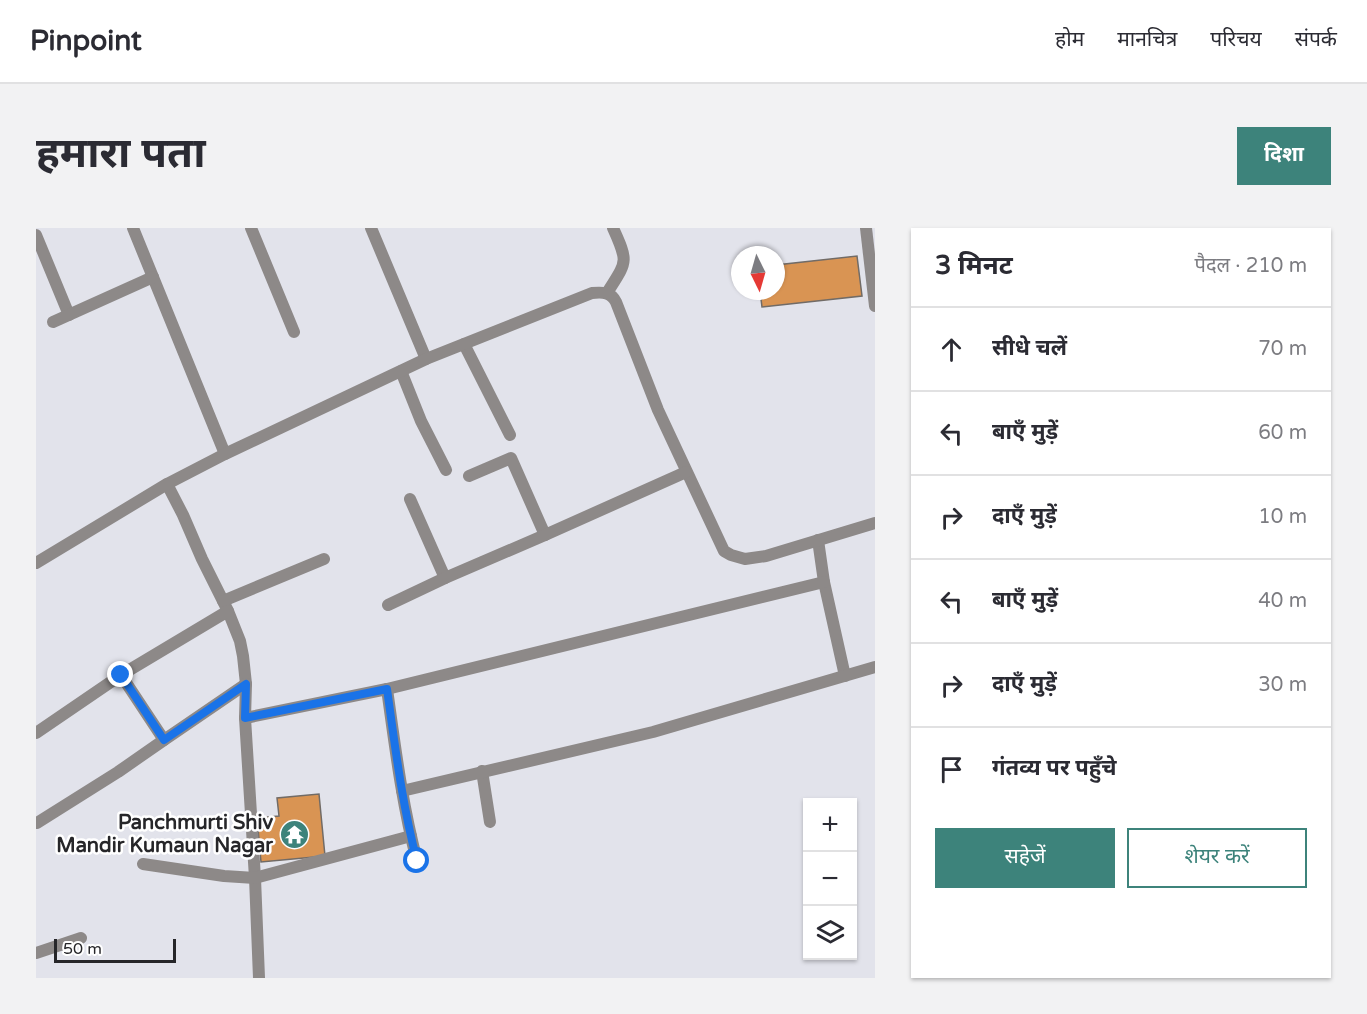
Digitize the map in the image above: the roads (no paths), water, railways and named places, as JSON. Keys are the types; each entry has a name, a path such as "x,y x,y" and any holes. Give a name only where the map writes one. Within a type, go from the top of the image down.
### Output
{"street":[{"path":"133,228 225,454"},
{"path":"251,228 294,332"},
{"path":"371,228 426,359"},
{"path":"607,293 623,267 624,259 624,251 613,228"},
{"path":"867,228 875,306"},
{"path":"36,235 69,315"},
{"path":"52,322 153,277"},
{"path":"37,560 167,483 225,454 426,359 592,293 607,293 613,296 658,410 724,552 745,559 766,556 875,523"},
{"path":"464,344 510,435"},
{"path":"401,371 446,470"},
{"path":"469,476 511,458 545,535"},
{"path":"388,605 686,472"},
{"path":"167,483 226,606 240,641 243,656 259,978"},
{"path":"410,499 445,578"},
{"path":"818,540 824,582 845,676"},
{"path":"36,733 226,606 324,559"},
{"path":"245,718 387,689 824,582"},
{"path":"402,791 653,732 875,667"},
{"path":"121,675 164,740"},
{"path":"37,823 118,772 246,684"},
{"path":"387,689 402,791 417,861"},
{"path":"482,771 490,822"},
{"path":"143,864 224,876 255,878 411,836"},
{"path":"36,953 81,938"}],"place":[{"name":"Panchmurti Shiv Mandir Kumaun Nagar","path":"294,834"}]}
